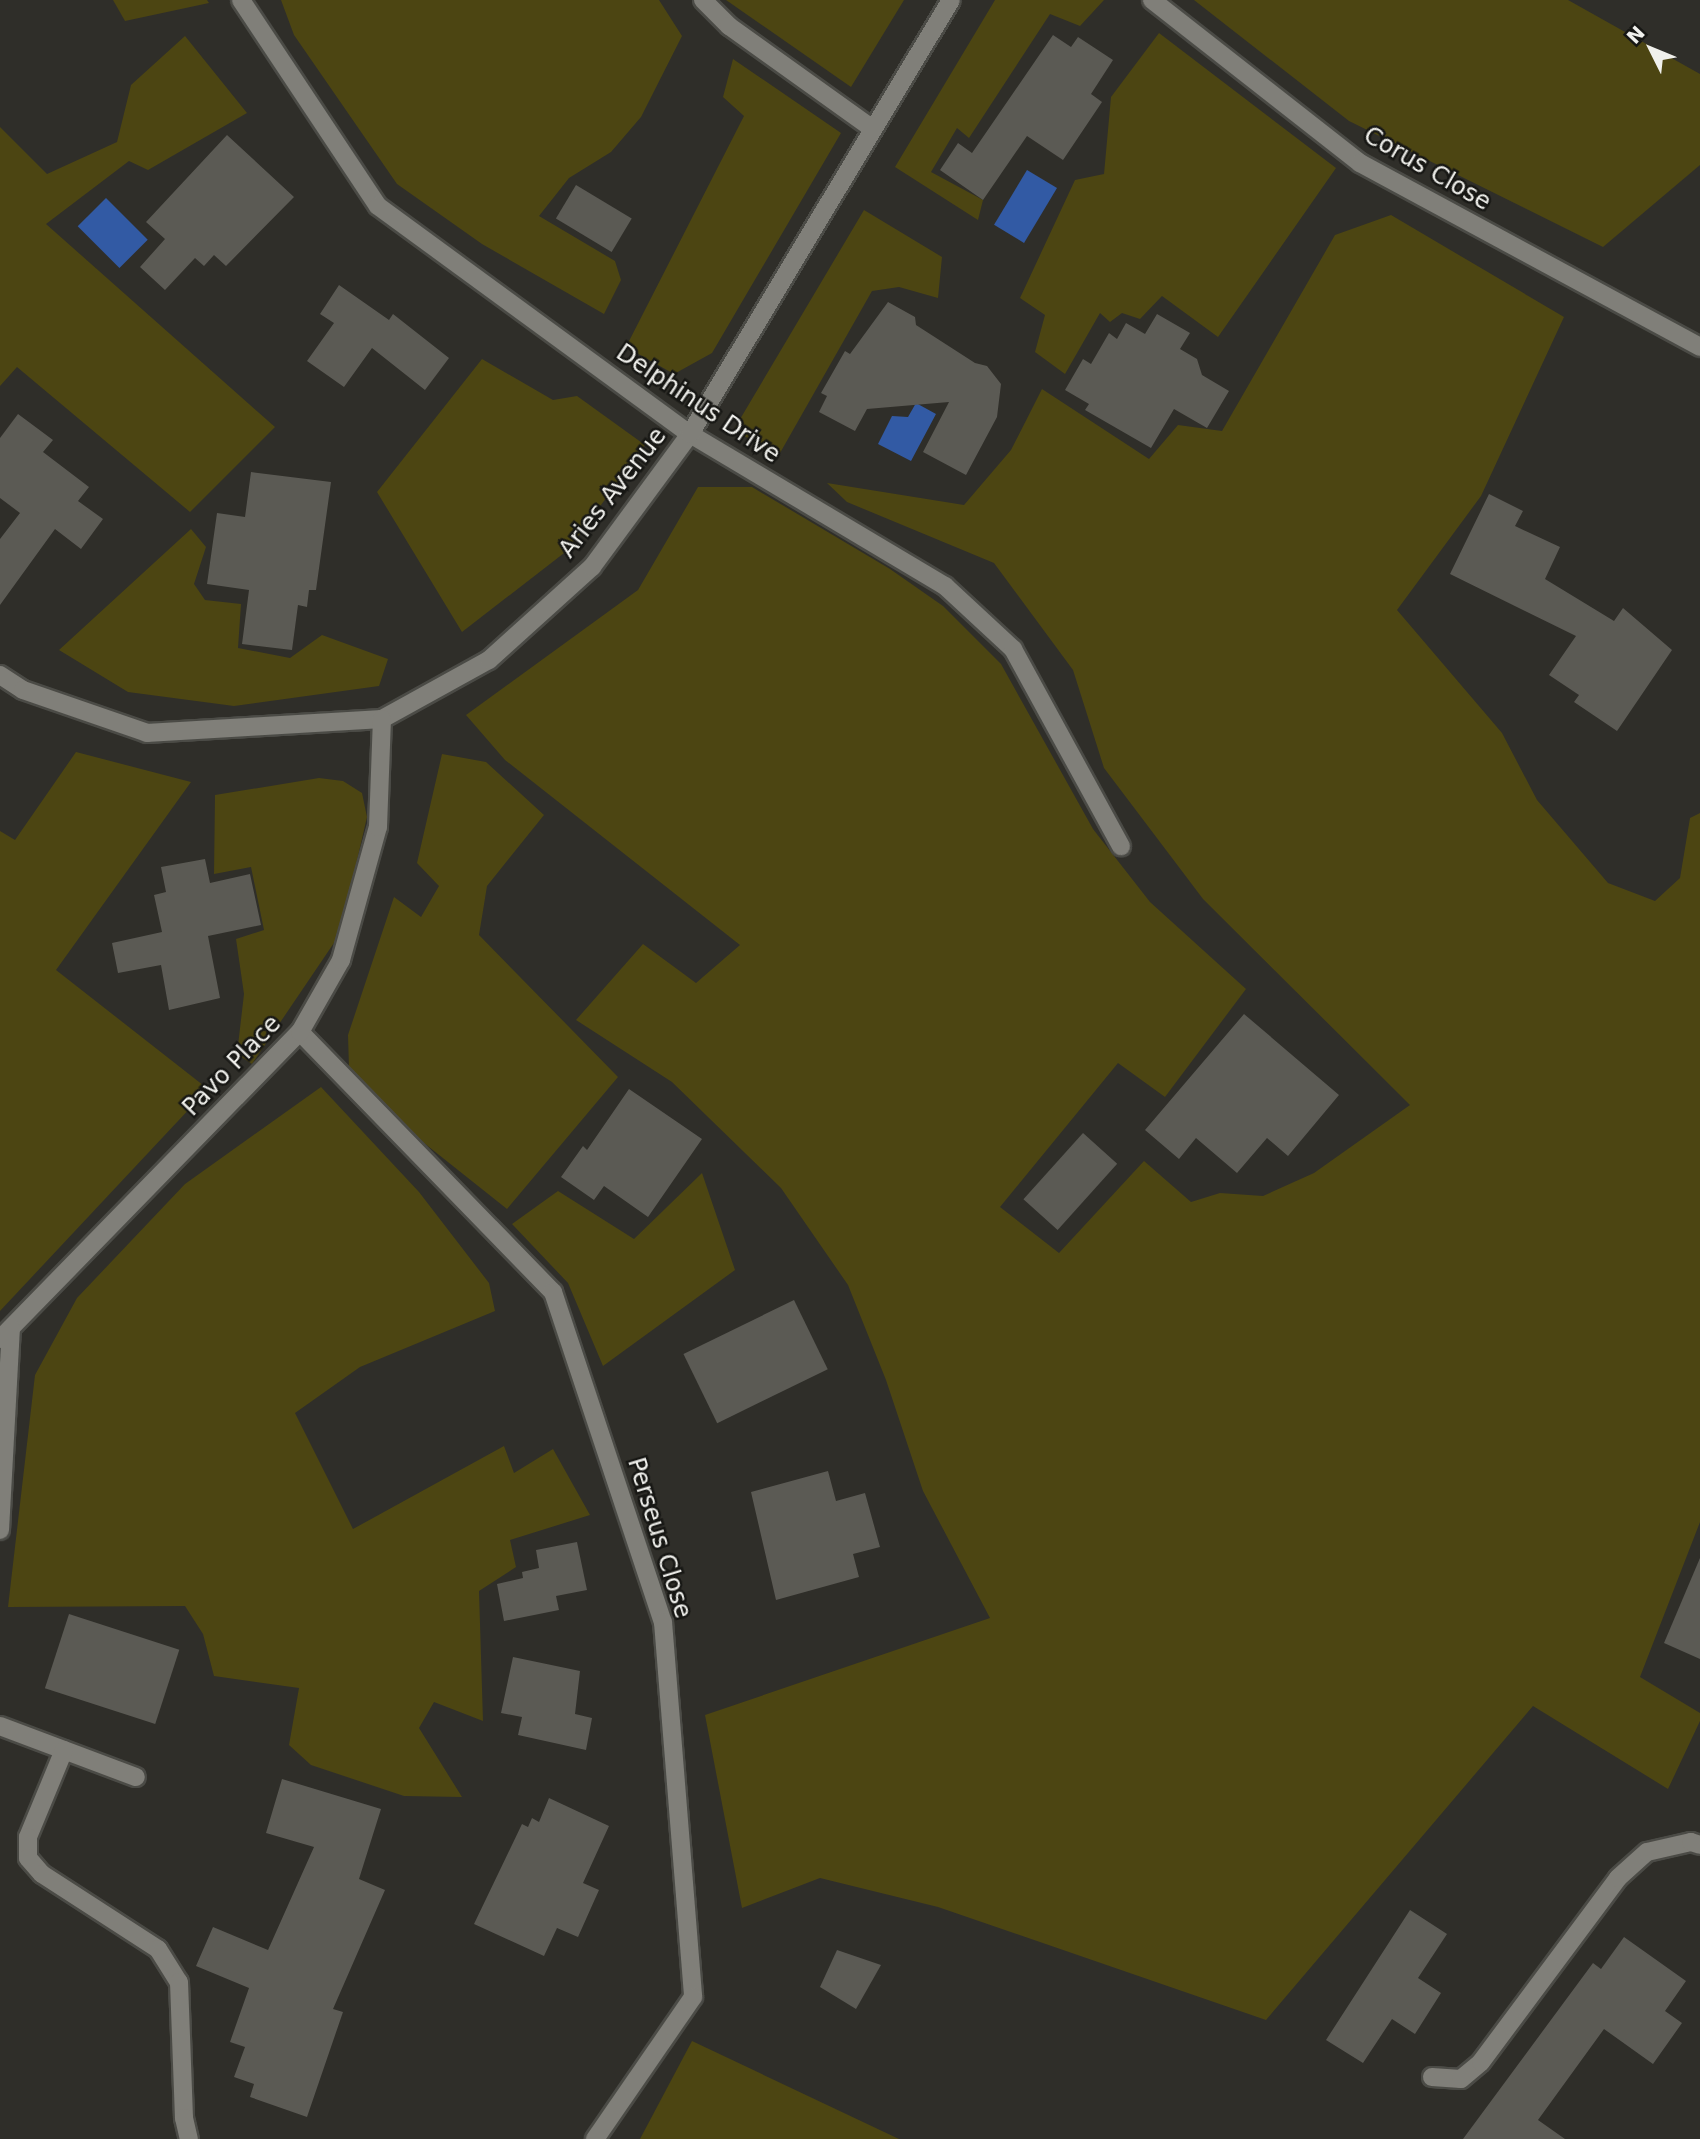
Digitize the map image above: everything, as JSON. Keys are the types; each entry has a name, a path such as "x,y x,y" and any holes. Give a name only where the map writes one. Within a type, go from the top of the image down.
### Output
{"street":[{"name":"Delphinus Drive","path":"241,0 378,206 690,434 945,586 1013,649 1121,846"},
{"path":"703,0 729,26 873,129"},
{"name":"Aries Avenue","path":"0,675 23,690 147,733 382,719 489,660 592,567 690,434 951,0"},
{"name":"Corus Close","path":"1152,0 1360,163 1700,346"},
{"name":"Pavo Place","path":"6,1334 300,1032 341,960 378,827 382,719"},
{"name":"Perseus Close","path":"300,1032 553,1292 663,1622 693,1997 595,2139"},
{"path":"0,1530 6,1334"},
{"path":"0,1726 135,1777"},
{"path":"64,1750 28,1838 28,1858 41,1874 158,1949 179,1982 184,2118 189,2139"},
{"path":"1432,2077 1461,2079 1481,2062 1618,1878 1647,1852 1691,1842 1700,1845"}],"shaded area":[{"path":"113,0 207,0 209,3 125,21"},
{"path":"281,0 659,0 682,36 641,117 611,152 569,178 539,216 615,261 621,280 604,314 482,244 397,184 294,35"},
{"path":"726,0 904,0 851,87"},
{"path":"995,0 1104,0 1080,26 1050,14 969,138 957,128 931,172 983,200 978,220 895,167"},
{"path":"1194,0 1568,0 1700,74 1700,165 1603,247 1349,121"},
{"path":"1159,33 1336,168 1218,337 1162,296 1140,319 1122,313 1110,322 1100,313 1065,374 1035,352 1045,315 1020,298 1075,180 1104,174 1111,97"},
{"path":"185,36 247,113 148,170 129,161 46,224 275,427 190,512 17,367 0,386 0,127 47,174 117,142 131,85"},
{"path":"733,59 841,133 712,353 674,374 626,347 744,116 723,97"},
{"path":"864,210 942,257 938,298 899,287 872,291 780,453 733,431"},
{"path":"1391,215 1564,317 1481,496 1397,610 1502,733 1537,800 1608,883 1655,901 1680,878 1690,818 1700,813 1700,1522 1640,1677 1700,1713 1700,1721 1668,1789 1533,1706 1266,2020 938,1907 820,1878 742,1908 705,1715 990,1618 923,1491 886,1380 848,1285 781,1188 672,1082 576,1020 643,944 696,983 740,945 505,760 466,715 638,590 698,487 752,487 890,569 943,606 1001,664 1093,829 1150,902 1246,989 1165,1097 1118,1063 1000,1207 1059,1253 1144,1161 1191,1202 1220,1193 1263,1196 1314,1173 1410,1105 1203,899 1104,768 1073,670 994,563 847,502 827,483 964,505 1011,450 1042,389 1149,459 1178,425 1222,431 1335,235"},
{"path":"482,359 553,400 577,396 645,445 568,550 462,632 377,492"},
{"path":"191,529 206,547 194,584 205,600 241,604 238,648 290,658 322,635 388,659 379,686 234,706 128,692 59,650"},
{"path":"76,752 191,782 56,970 208,1089 0,1311 0,831 15,840"},
{"path":"442,754 486,762 544,815 487,886 479,935 618,1077 507,1209 424,1143 349,1068 348,1035 394,897 421,917 439,886 417,863"},
{"path":"319,778 343,781 362,793 367,817 340,934 252,1064 237,1054 244,994 236,939 264,930 251,867 214,874 215,795"},
{"path":"321,1087 419,1192 489,1283 495,1311 360,1367 295,1413 353,1529 504,1446 514,1473 553,1449 590,1515 510,1540 516,1567 479,1591 483,1721 434,1702 419,1728 462,1797 404,1796 311,1765 289,1745 299,1688 214,1676 203,1634 185,1606 8,1607 35,1375 77,1298 185,1184"},
{"path":"702,1173 735,1270 603,1366 568,1283 512,1224 558,1191 634,1239"},
{"path":"692,2041 899,2139 640,2139"}],"water":[{"path":"1027,170 1057,188 1024,243 994,225"},
{"path":"106,198 148,240 119,268 78,226"},
{"path":"916,403 936,414 911,461 878,444 892,416 908,417"}],"building":[{"path":"1053,35 1071,47 1078,37 1113,60 1091,94 1102,102 1063,160 1027,136 983,200 940,170 958,143 972,153"},
{"path":"227,135 294,197 226,266 214,255 204,266 195,258 165,290 140,267 165,239 146,222"},
{"path":"576,185 632,218 612,252 556,218"},
{"path":"339,285 389,320 393,314 449,358 425,390 372,348 344,387 307,361 334,323 320,314"},
{"path":"888,302 915,317 916,325 975,363 987,366 1001,384 997,417 966,475 923,452 949,402 867,409 855,431 819,412 827,396 821,393 845,351 850,354"},
{"path":"1157,314 1190,333 1180,349 1197,359 1202,375 1229,391 1207,428 1174,409 1151,448 1085,410 1089,404 1065,390 1083,359 1091,364 1109,333 1117,339 1126,323 1145,334"},
{"path":"18,414 53,440 43,452 89,487 78,501 103,519 81,549 55,529 0,605 0,539 20,513 0,498 0,438"},
{"path":"251,472 331,482 316,590 309,590 307,607 298,605 292,650 242,644 249,590 207,584 217,513 245,517"},
{"path":"1489,494 1523,511 1515,526 1560,547 1545,579 1614,621 1623,608 1672,650 1617,731 1574,702 1579,695 1549,675 1576,636 1450,574"},
{"path":"205,859 210,883 250,874 261,925 208,936 220,998 169,1010 161,965 118,973 112,943 162,932 154,895 166,892 161,867"},
{"path":"1244,1014 1339,1095 1288,1156 1267,1138 1237,1173 1196,1138 1179,1159 1145,1130"},
{"path":"629,1089 702,1139 648,1217 604,1186 594,1200 561,1177 583,1146 587,1150"},
{"path":"1083,1133 1117,1164 1058,1230 1023,1199"},
{"path":"794,1300 828,1369 717,1423 683,1354"},
{"path":"828,1471 836,1501 865,1493 880,1547 853,1554 859,1577 776,1600 751,1492"},
{"path":"577,1542 587,1590 556,1596 559,1610 504,1621 497,1584 523,1578 522,1572 539,1568 536,1550"},
{"path":"1700,1558 1700,1659 1664,1643"},
{"path":"69,1614 179,1650 155,1724 45,1688"},
{"path":"513,1657 580,1671 575,1714 592,1718 586,1750 518,1735 522,1717 501,1713"},
{"path":"282,1779 381,1809 359,1879 385,1890 333,2009 343,2012 307,2117 250,2097 254,2084 234,2077 245,2047 230,2042 249,1988 196,1966 213,1927 268,1950 314,1847 266,1833"},
{"path":"549,1798 609,1826 583,1883 599,1890 578,1937 557,1928 544,1956 474,1924 522,1824 528,1827 532,1818 539,1822"},
{"path":"1410,1910 1447,1934 1418,1978 1441,1993 1415,2034 1392,2019 1363,2063 1326,2040"},
{"path":"1624,1937 1686,1981 1665,2011 1682,2023 1653,2064 1604,2029 1538,2120 1565,2139 1463,2139 1593,1963 1601,1969"},
{"path":"837,1950 881,1965 856,2009 820,1987"}]}
